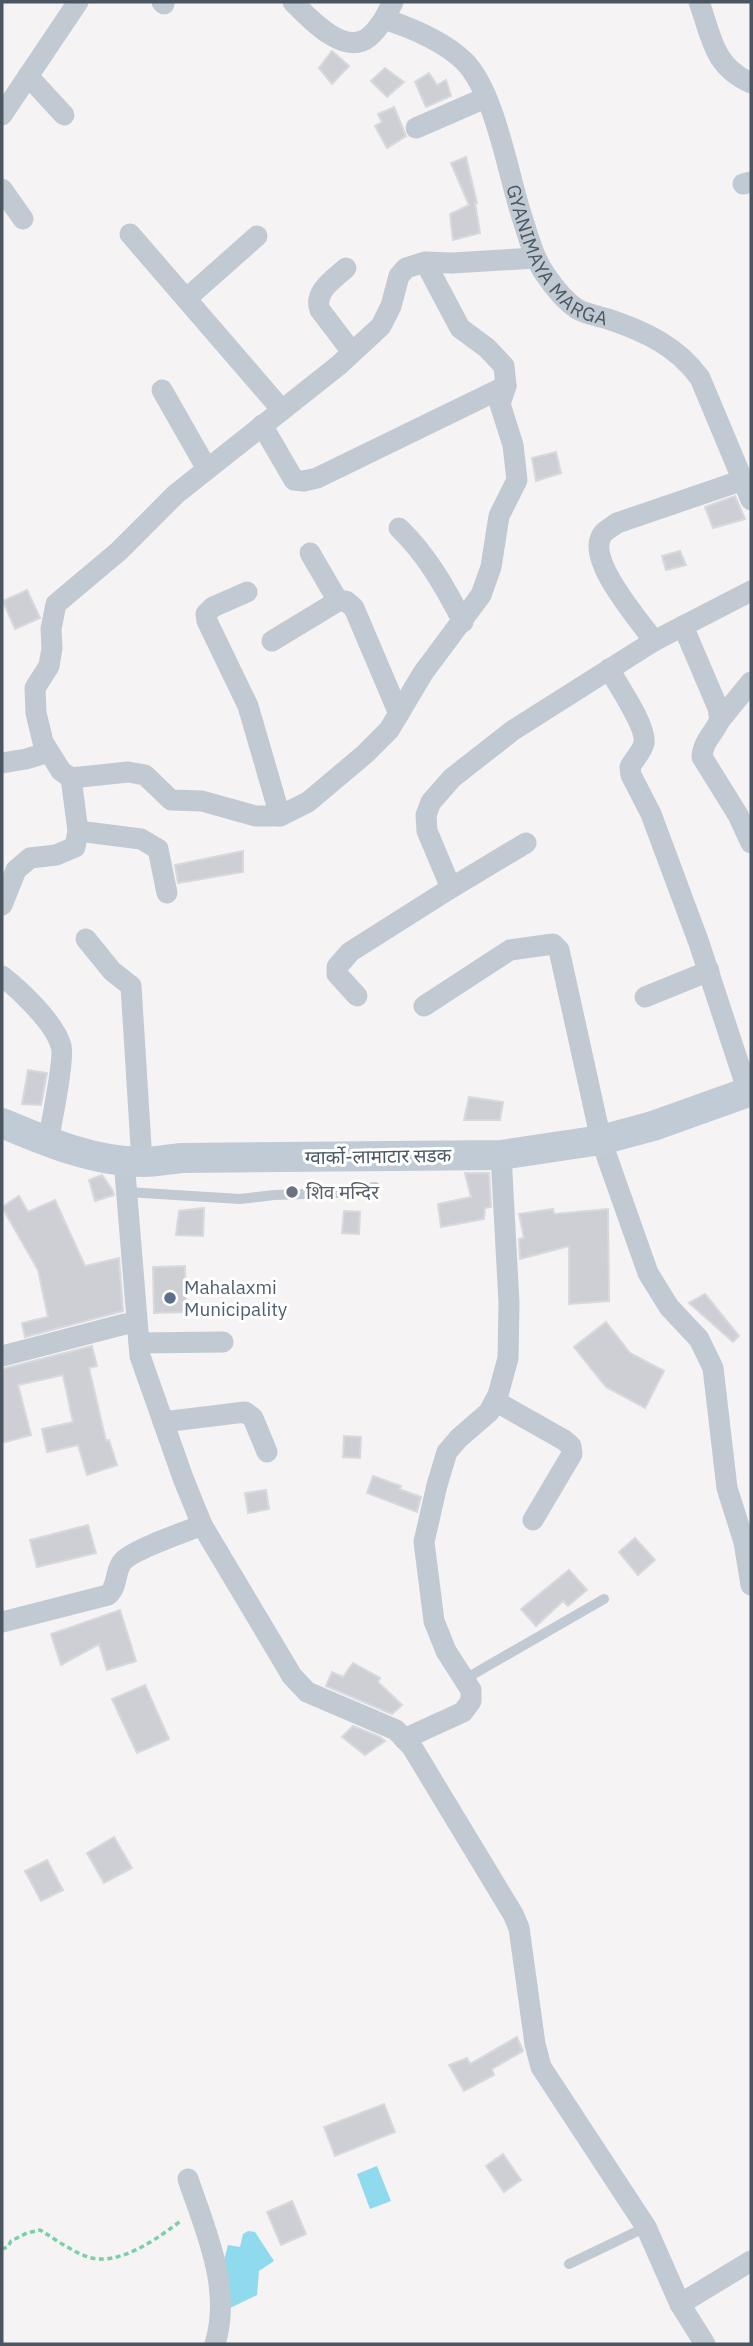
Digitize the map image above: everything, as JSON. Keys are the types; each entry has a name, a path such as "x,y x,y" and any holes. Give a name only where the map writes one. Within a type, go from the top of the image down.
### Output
{"main road":[{"name":"ग्वार्को-लामाटार सडक","path":"2,1124 48,1142 99,1156 133,1161 182,1158 501,1155 601,1140 653,1126 750,1091"}],"street":[{"path":"2,115 78,2"},
{"path":"293,2 312,21 344,41 356,42 368,38 389,10"},
{"path":"699,2 722,64 732,74 751,83"},
{"name":"GYANIMAYA MARGA","path":"389,10 408,27 449,49 465,62 476,76 493,115 535,258 554,287 578,310 650,335 688,362 700,378 751,500"},
{"path":"28,76 64,115"},
{"path":"416,128 485,98"},
{"path":"2,189 23,219"},
{"path":"130,233 282,410"},
{"path":"186,299 257,236"},
{"path":"425,262 460,328 487,348 504,366 506,386 500,404 513,445 517,480 499,516 491,567 481,595 423,674 389,730 308,802 280,816 255,816 202,801 171,800 145,775 128,772 71,778 61,771 43,742 36,713 36,688 49,666 51,629 56,604 119,551 176,494 282,410 380,326 391,306 399,276 406,268 425,262 535,258"},
{"path":"346,268 320,292 317,303 352,352"},
{"path":"262,425 294,480 304,481 317,478 506,386"},
{"path":"162,390 207,469"},
{"path":"654,641 605,572 598,549 601,535 617,523 743,480"},
{"path":"399,527 442,581 463,622"},
{"path":"310,553 338,601"},
{"path":"451,888 427,831 426,815 431,802 452,778 512,731 609,669 654,641 751,591"},
{"path":"247,592 213,607 206,614 207,621 248,706 280,816"},
{"path":"272,641 338,601 346,601 354,608 399,714"},
{"path":"682,626 718,708 720,720"},
{"path":"609,669 641,727 644,738 643,748 630,767 631,775 651,814 750,1091"},
{"path":"751,682 720,720 702,749 702,757 738,814 751,843"},
{"path":"2,763 49,752"},
{"path":"2,905 9,867 30,858 56,855 75,847 78,831 71,778"},
{"path":"78,831 141,839 158,849 167,893"},
{"path":"357,996 337,974 337,967 350,952 526,844"},
{"path":"86,939 112,971 131,986 133,1161 127,1192 141,1356 202,1525 292,1676 307,1692 396,1730 412,1747 519,1928 535,2043 541,2067 646,2227 680,2304 705,2344"},
{"path":"424,1006 510,950 554,944 559,950 601,1140 648,1273 669,1307 699,1339 713,1368 727,1488 744,1542 751,1585"},
{"path":"645,997 709,971"},
{"path":"2,976 52,1029 62,1047 48,1142"},
{"path":"404,1739 463,1712 471,1701 471,1690 446,1651 434,1621 424,1542 447,1452 489,1412 508,1358 509,1303 501,1155"},
{"path":"2,1356 125,1324 138,1333 223,1342"},
{"path":"495,1401 571,1446 572,1454 533,1520"},
{"path":"163,1422 245,1412 253,1418 267,1452"},
{"path":"2,1622 108,1595 116,1584 119,1567 129,1556 202,1525"},
{"path":"188,2179 206,2230 218,2279 221,2318 215,2344"},
{"path":"680,2304 751,2261"}],"lane":[{"path":"127,1192 240,1199 336,1193 375,1187"},
{"path":"465,1679 604,1599"},
{"path":"569,2264 646,2227"}],"path":[{"path":"2,2249 8,2247 11,2241 40,2230 90,2258 115,2258 139,2247 198,2210"}],"water":[{"path":"377,2166 391,2201 370,2209 357,2174"},
{"path":"248,2231 255,2232 274,2261 259,2271 257,2295 230,2308 222,2268 228,2245 240,2247 243,2234"}],"building":[{"path":"332,51 349,66 332,84 319,68"},
{"path":"385,68 404,82 387,97 371,81"},
{"path":"429,73 437,85 446,80 451,96 426,107 415,82"},
{"path":"394,107 406,136 387,148 375,126 382,122 378,114"},
{"path":"466,157 477,203 480,233 453,240 450,214 469,205 451,163"},
{"path":"556,452 561,473 536,481 532,458"},
{"path":"735,496 745,519 713,528 705,507"},
{"path":"680,551 686,565 666,570 662,556"},
{"path":"27,590 40,618 15,629 3,601"},
{"path":"243,851 243,872 178,883 175,865"},
{"path":"28,1070 47,1073 41,1105 22,1104"},
{"path":"469,1097 503,1102 500,1120 464,1120"},
{"path":"465,1173 489,1173 491,1207 485,1208 484,1219 441,1227 438,1204 471,1197"},
{"path":"102,1175 114,1195 95,1201 89,1180"},
{"path":"19,1196 28,1212 55,1200 85,1266 119,1258 123,1311 25,1337 22,1323 48,1317 38,1270 2,1207"},
{"path":"204,1208 203,1236 176,1235 179,1211"},
{"path":"553,1209 554,1214 608,1209 609,1301 569,1304 569,1246 520,1259 519,1239 524,1238 519,1214"},
{"path":"344,1211 360,1212 359,1234 342,1233"},
{"path":"185,1266 186,1312 154,1313 153,1267"},
{"path":"705,1294 739,1336 733,1342 689,1303"},
{"path":"606,1322 630,1353 664,1371 645,1408 606,1387 574,1347"},
{"path":"92,1346 97,1366 89,1368 106,1441 109,1440 117,1465 87,1475 78,1445 47,1452 42,1429 73,1422 63,1375 18,1385 31,1435 2,1443 2,1369"},
{"path":"344,1436 361,1437 360,1458 343,1457"},
{"path":"373,1476 421,1497 417,1512 367,1493"},
{"path":"266,1490 269,1509 248,1513 245,1493"},
{"path":"88,1525 96,1553 37,1567 30,1540"},
{"path":"635,1538 655,1560 638,1575 619,1552"},
{"path":"569,1570 587,1590 568,1606 563,1601 536,1626 521,1609"},
{"path":"120,1610 136,1661 107,1670 99,1644 61,1665 51,1634"},
{"path":"353,1663 380,1678 378,1682 402,1705 392,1714 326,1686 332,1672 343,1677"},
{"path":"145,1685 169,1739 137,1753 112,1699"},
{"path":"353,1726 385,1741 365,1755 342,1737"},
{"path":"114,1837 132,1868 104,1883 87,1853"},
{"path":"47,1860 63,1890 41,1901 25,1871"},
{"path":"517,2037 523,2051 492,2069 494,2075 464,2091 449,2065 467,2058 470,2064"},
{"path":"384,2104 395,2132 335,2156 324,2127"},
{"path":"503,2154 521,2180 504,2192 486,2166"},
{"path":"292,2201 306,2234 281,2245 267,2212"}],"place":[{"name":"शिव मन्दिर","path":"292,1192"},
{"name":"Mahalaxmi Municipality","path":"170,1298"}]}
